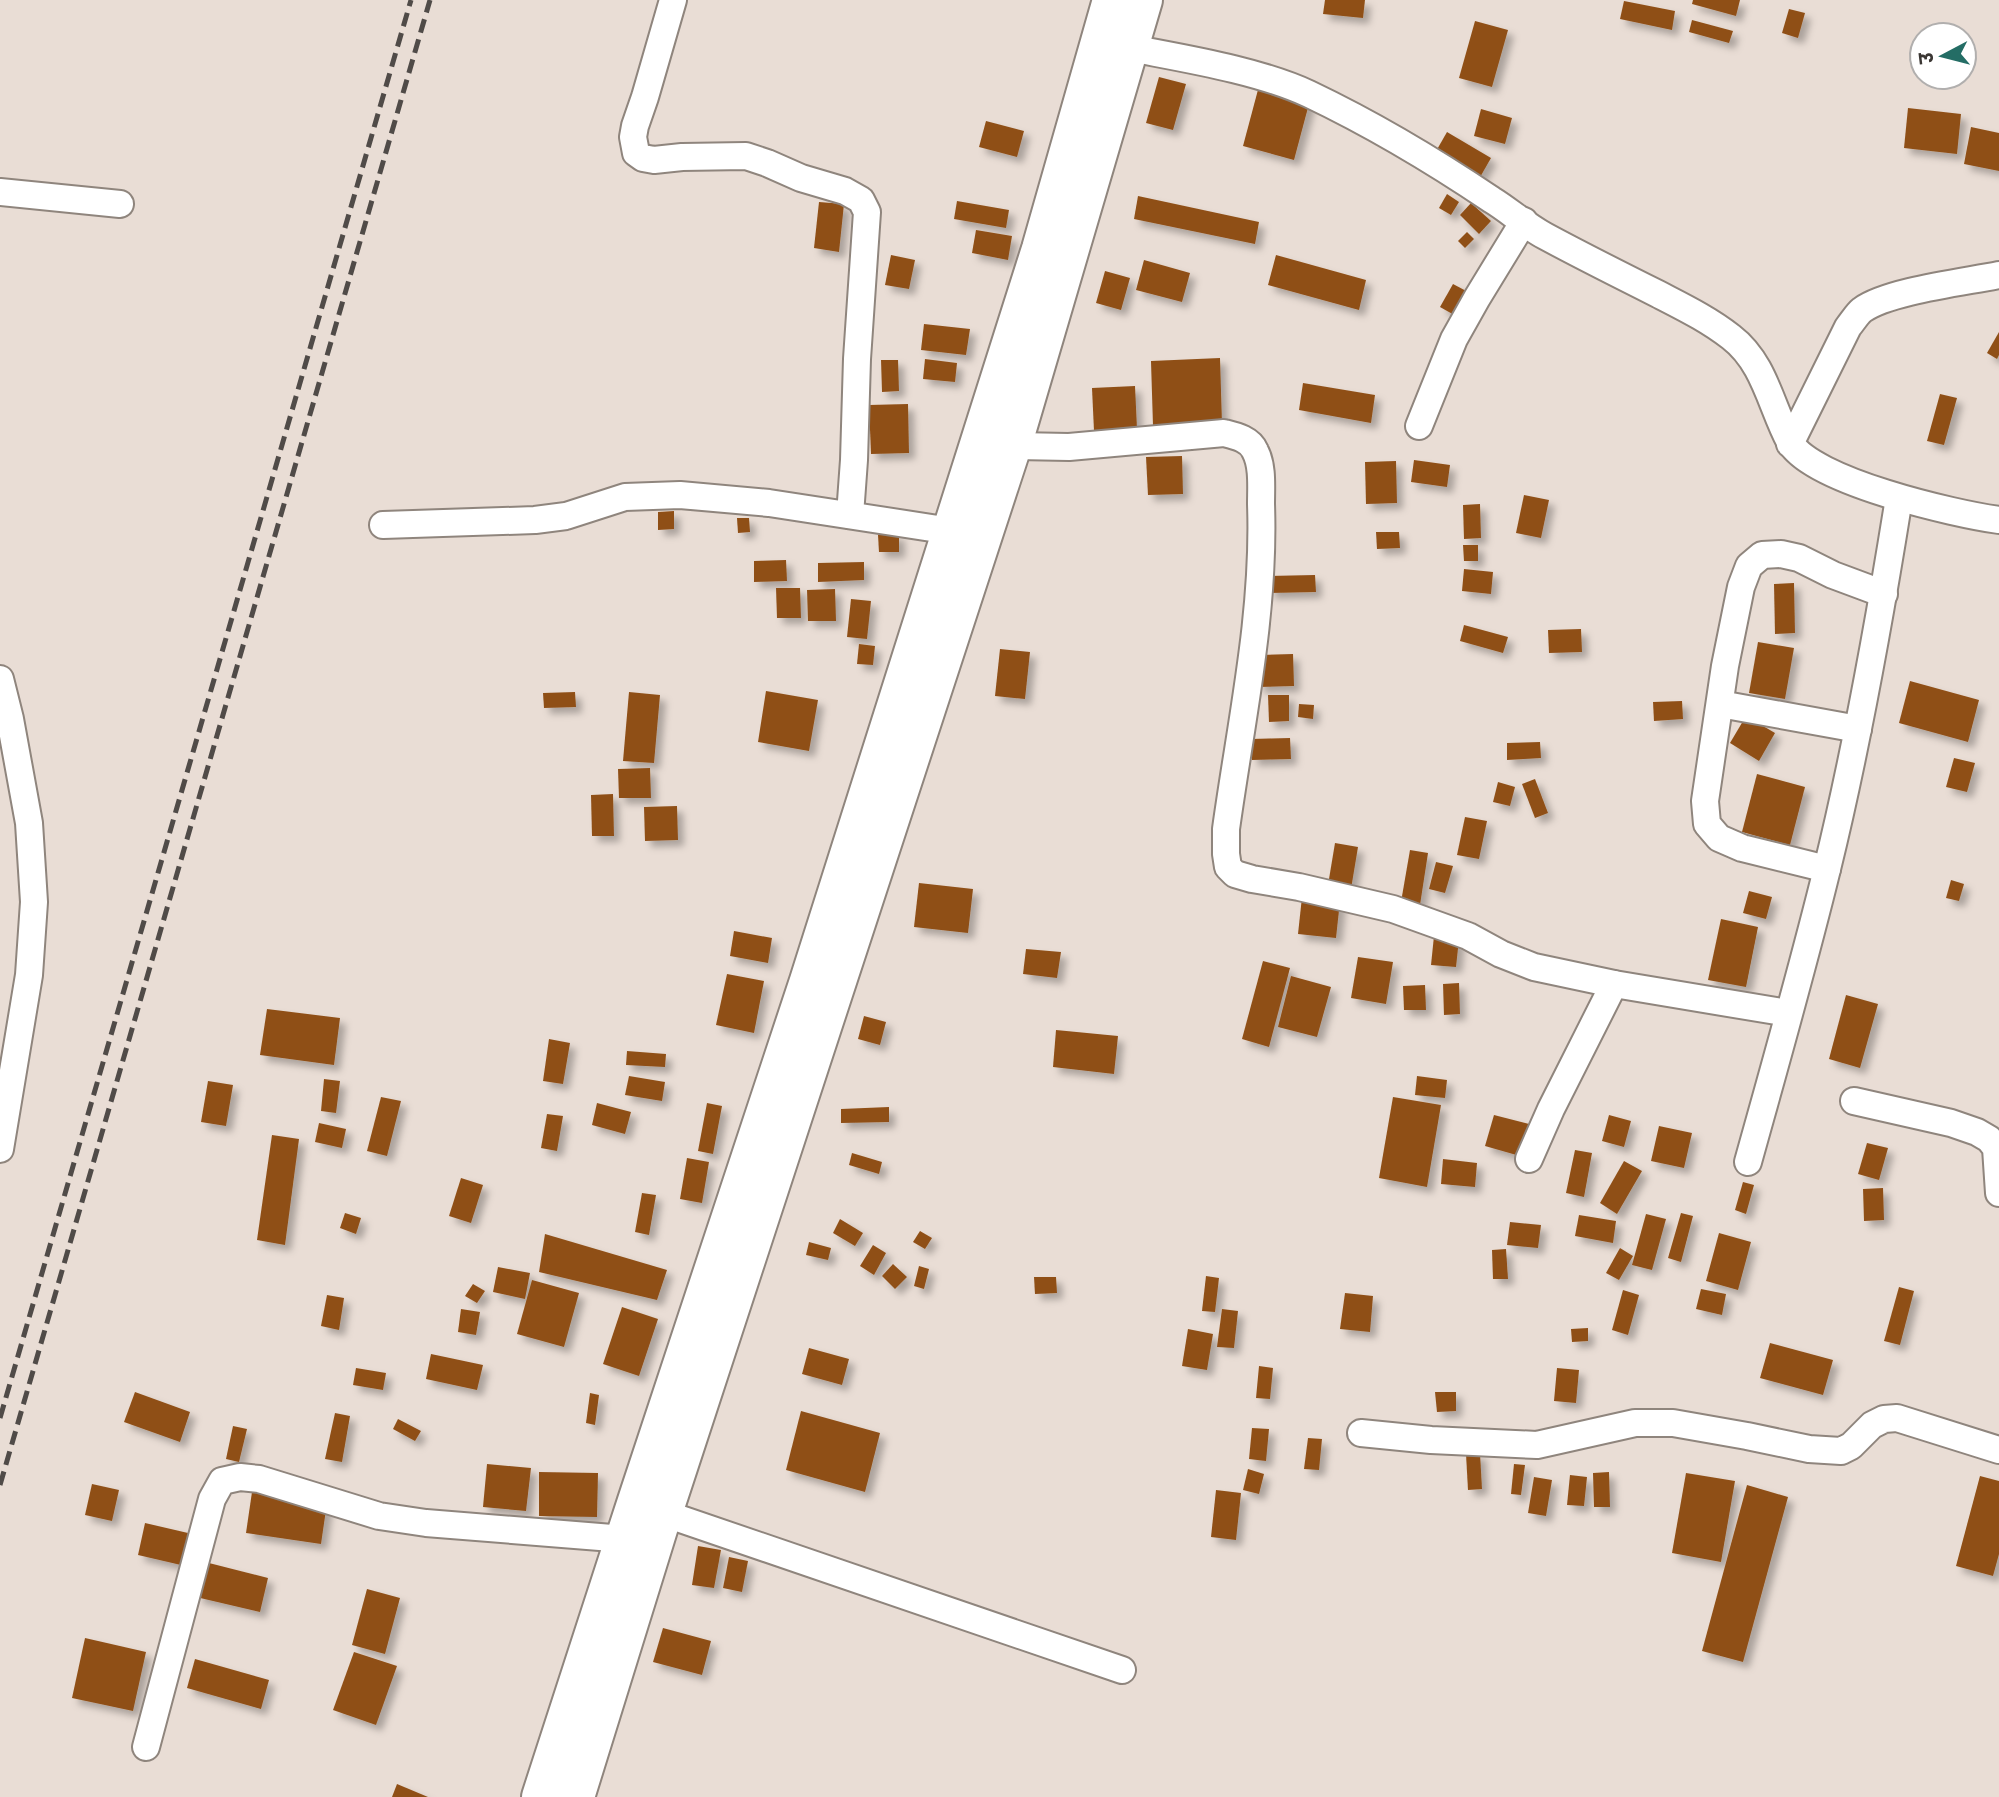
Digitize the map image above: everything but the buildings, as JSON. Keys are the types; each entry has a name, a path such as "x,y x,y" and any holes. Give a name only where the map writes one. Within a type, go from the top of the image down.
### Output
{"highway":[{"path":"541,1797 809,981 1041,249 1112,0"},
{"path":"575,1797 663,1513 1012,446 1143,0"}],"street":[{"path":"674,0 635,126 633,137 636,153 643,158 654,160 746,156 800,178 845,191 861,200 867,212 850,515"},
{"path":"1130,48 1263,78 1307,93 1366,124 1433,163 1542,234 1702,317 1734,339 1764,379 1790,444 1802,457 1821,468 1899,498 1999,520"},
{"path":"0,192 120,204"},
{"path":"1419,426 1454,339 1524,221"},
{"path":"1790,444 1848,327 1860,311 1877,302 1912,292 1999,275"},
{"path":"1012,446 1069,447 1224,433 1241,437 1255,449 1260,469 1262,526 1256,626 1226,829 1228,867 1235,874 1393,909 1468,936 1534,967 1614,984 1788,1013"},
{"path":"383,525 535,520 566,516 625,497 680,495 769,503 951,531"},
{"path":"1748,1162 1827,869 1858,729 1899,498"},
{"path":"1827,869 1742,848 1719,838 1707,824 1704,801 1741,587 1749,566 1762,555 1781,554 1799,558 1833,575 1884,594"},
{"path":"0,679 29,823 34,902 29,975 4,1105 0,1149"},
{"path":"1720,704 1858,729"},
{"path":"1529,1159 1614,984"},
{"path":"1853,1101 1951,1124 1977,1132 1989,1139 1996,1148 1999,1193"},
{"path":"1361,1433 1431,1440 1537,1445 1635,1423 1673,1423 1810,1449 1841,1451 1851,1446 1872,1425 1884,1419 1897,1419 1999,1450"},
{"path":"146,1747 212,1499 222,1481 240,1477 259,1479 379,1516 426,1523 625,1539"},
{"path":"663,1513 1122,1670"}],"railway":[{"path":"0,1418 411,0"},
{"path":"0,1485 430,0"}]}
